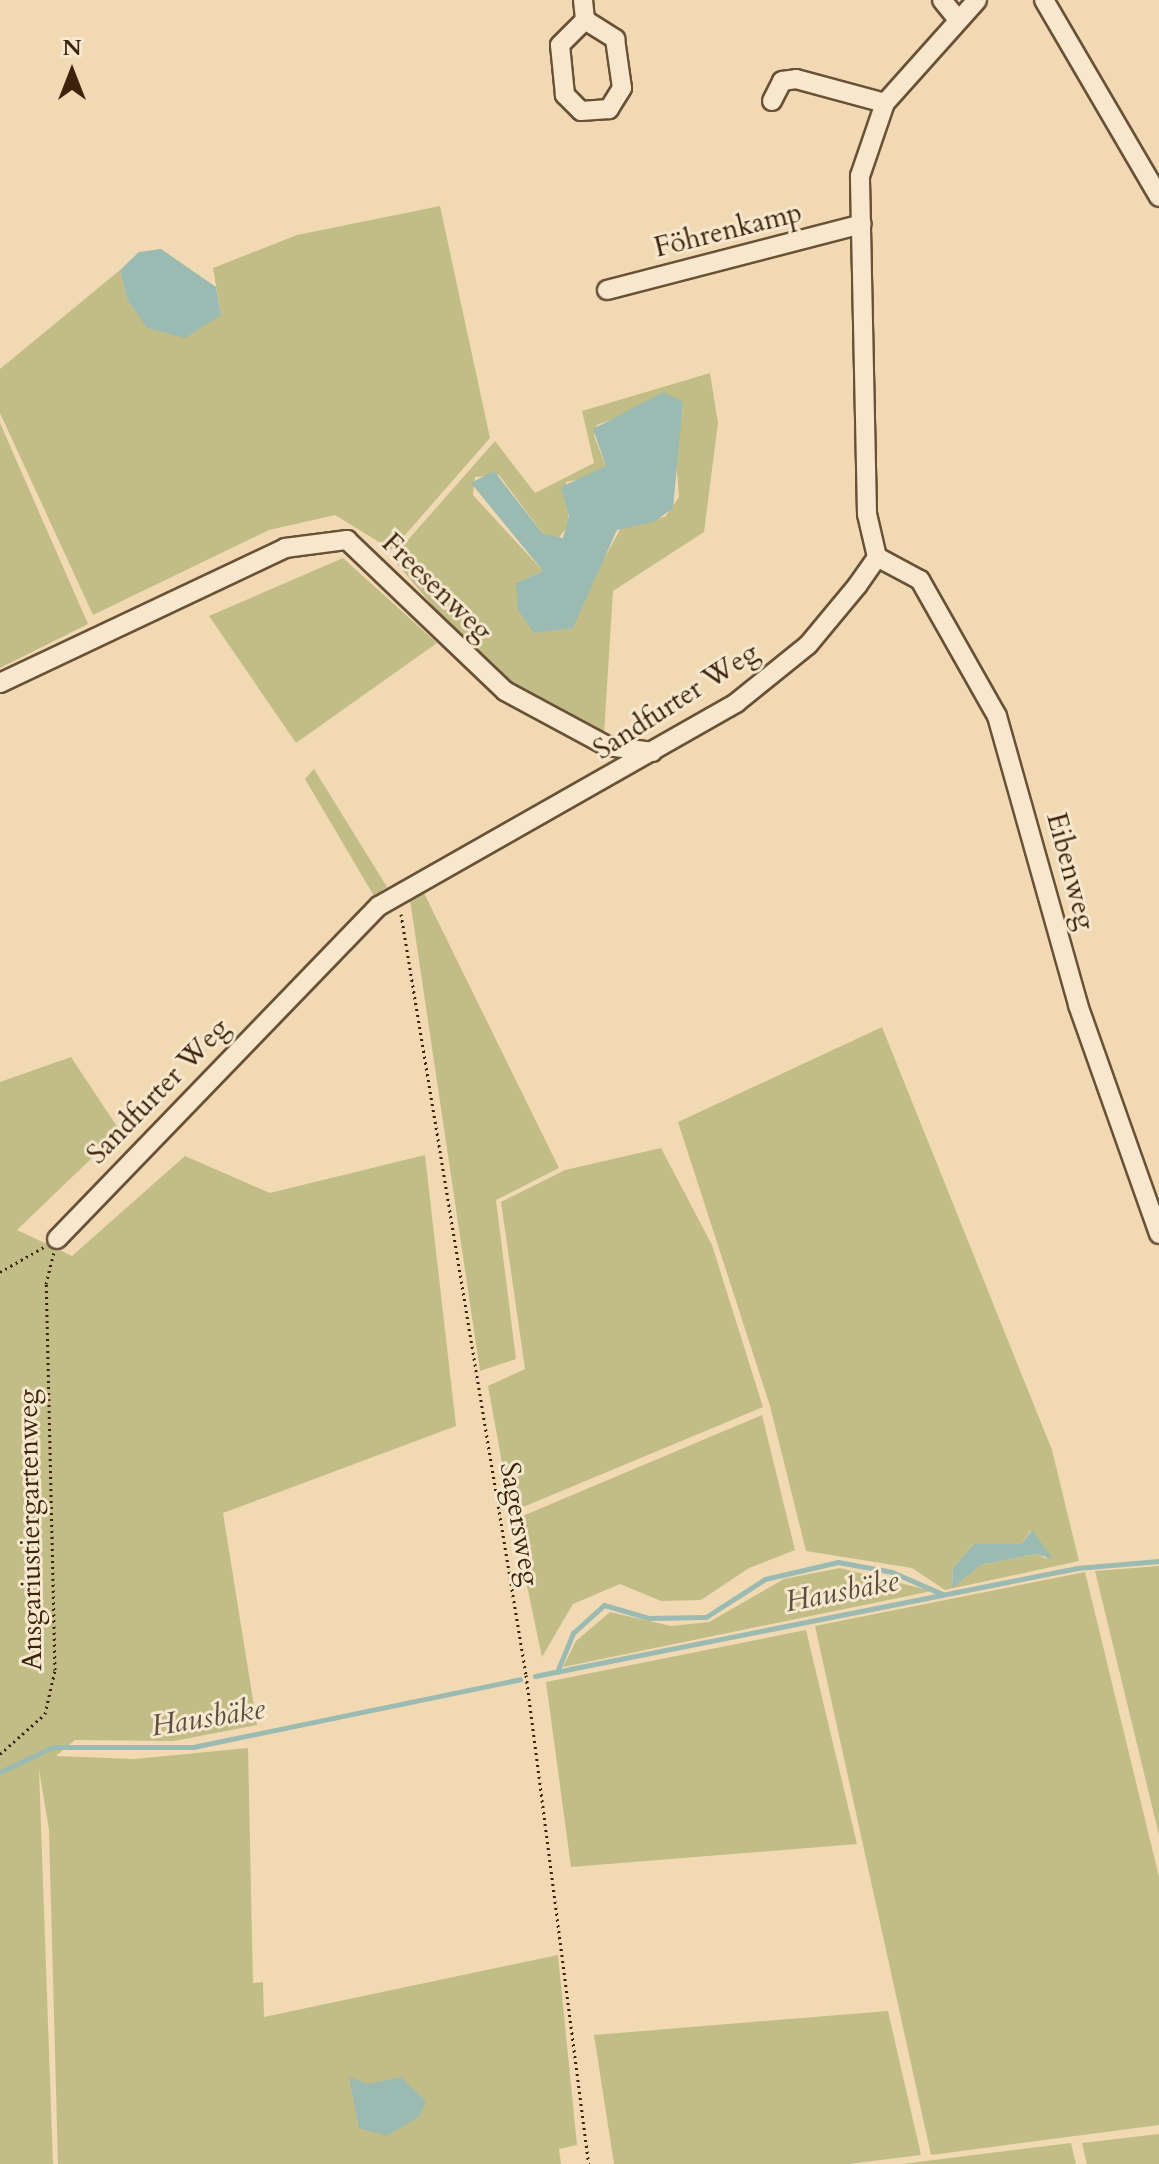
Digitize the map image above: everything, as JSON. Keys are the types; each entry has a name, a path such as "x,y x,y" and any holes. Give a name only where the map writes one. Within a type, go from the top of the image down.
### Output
{"street":[{"path":"583,0 585,20"},
{"path":"942,0 956,17"},
{"path":"877,557 867,514 860,176 885,103 956,17 977,0"},
{"path":"1044,0 1159,197"},
{"path":"585,20 615,39 622,88 609,109 581,111 565,95 560,45 585,20"},
{"path":"772,101 782,81 796,79 885,103"},
{"name":"Föhrenkamp","path":"607,290 862,224"},
{"name":"Freesenweg","path":"0,683 285,548 347,540 505,691 607,746 653,752"},
{"name":"Sandfurter Weg","path":"57,1239 391,897 736,703 808,645 877,557"},
{"name":"Eibenweg","path":"877,557 920,580 997,716 1078,1005 1159,1234"}],"path":[{"name":"Sagersweg","path":"391,897 408,924 474,1379 526,1675 589,2164"},
{"path":"0,1272 57,1239"},
{"name":"Ansgariustiergartenweg","path":"0,1754 45,1714 55,1670 46,1284 57,1239"}],"shaded area":[{"path":"440,206 490,438 392,550 335,515 269,530 93,615 0,413 0,369 120,270 127,299 221,315 213,268 297,235"},
{"path":"710,373 718,423 704,532 613,591 604,734 518,687 462,640 392,558 495,441 535,493 594,463 582,411","holes":["683,409 675,447 679,497 665,517 623,524 593,579 516,583 543,571 473,495 475,477 499,475 543,534 556,541 569,525 566,482 592,477 606,466 594,436 597,425 630,412"]},
{"path":"0,423 88,624 0,668"},
{"path":"343,558 437,643 296,743 209,616"},
{"path":"314,769 387,887 374,896 305,779"},
{"path":"421,887 559,1168 496,1200 516,1359 480,1371 409,893"},
{"path":"882,1027 1052,1450 1079,1561 945,1590 912,1568 806,1551 770,1406 678,1122","holes":["1031,1530 1047,1559 1036,1554 981,1565 952,1586 953,1568 974,1544 1021,1544"]},
{"path":"71,1057 120,1131 17,1230 72,1256 185,1156 270,1193 425,1155 456,1426 223,1513 257,1725 174,1741 75,1740 56,1756 135,1759 248,1748 253,1983 263,1982 264,2017 558,1955 577,2145 559,2149 561,2164 58,2164 49,1830 39,1769 53,2164 0,2164 0,1082"},
{"path":"661,1148 712,1245 763,1407 511,1512 488,1386 525,1369 501,1202 565,1170"},
{"path":"762,1415 795,1550 749,1568 701,1600 661,1601 620,1584 573,1604 542,1657 513,1520"},
{"path":"1159,1566 1159,1835 1095,1571"},
{"path":"840,1568 932,1591 563,1667 576,1641 610,1612 671,1626 709,1622 784,1579"},
{"path":"1085,1572 1159,1877 1159,2125 931,2155 815,1626"},
{"path":"806,1630 857,1844 571,1867 546,1682"},
{"path":"888,2011 921,2155 849,2164 614,2164 594,2035"},
{"path":"1159,2134 1159,2164 1087,2164 1082,2143"},
{"path":"1071,2143 1076,2164 902,2164"}],"water":[{"path":"161,249 216,287 221,315 185,338 147,328 127,299 120,270 139,252"},
{"path":"663,392 683,402 673,508 654,522 617,530 573,628 534,633 518,610 516,583 543,571 471,483 494,471 543,534 563,538 569,516 561,487 606,466 593,429"},
{"path":"1032,1530 1053,1559 1036,1554 981,1565 952,1588 953,1568 974,1544 1021,1544"},
{"path":"349,2077 368,2084 401,2077 426,2101 419,2117 387,2136 359,2128"}],"waterway":[{"name":"Hausbäke","path":"535,1676 1077,1568 1159,1561"},
{"path":"557,1672 573,1633 604,1605 649,1618 706,1617 765,1579 838,1562 892,1572 942,1594"},
{"name":"Hausbäke","path":"0,1772 53,1747 193,1747 520,1679"}]}
